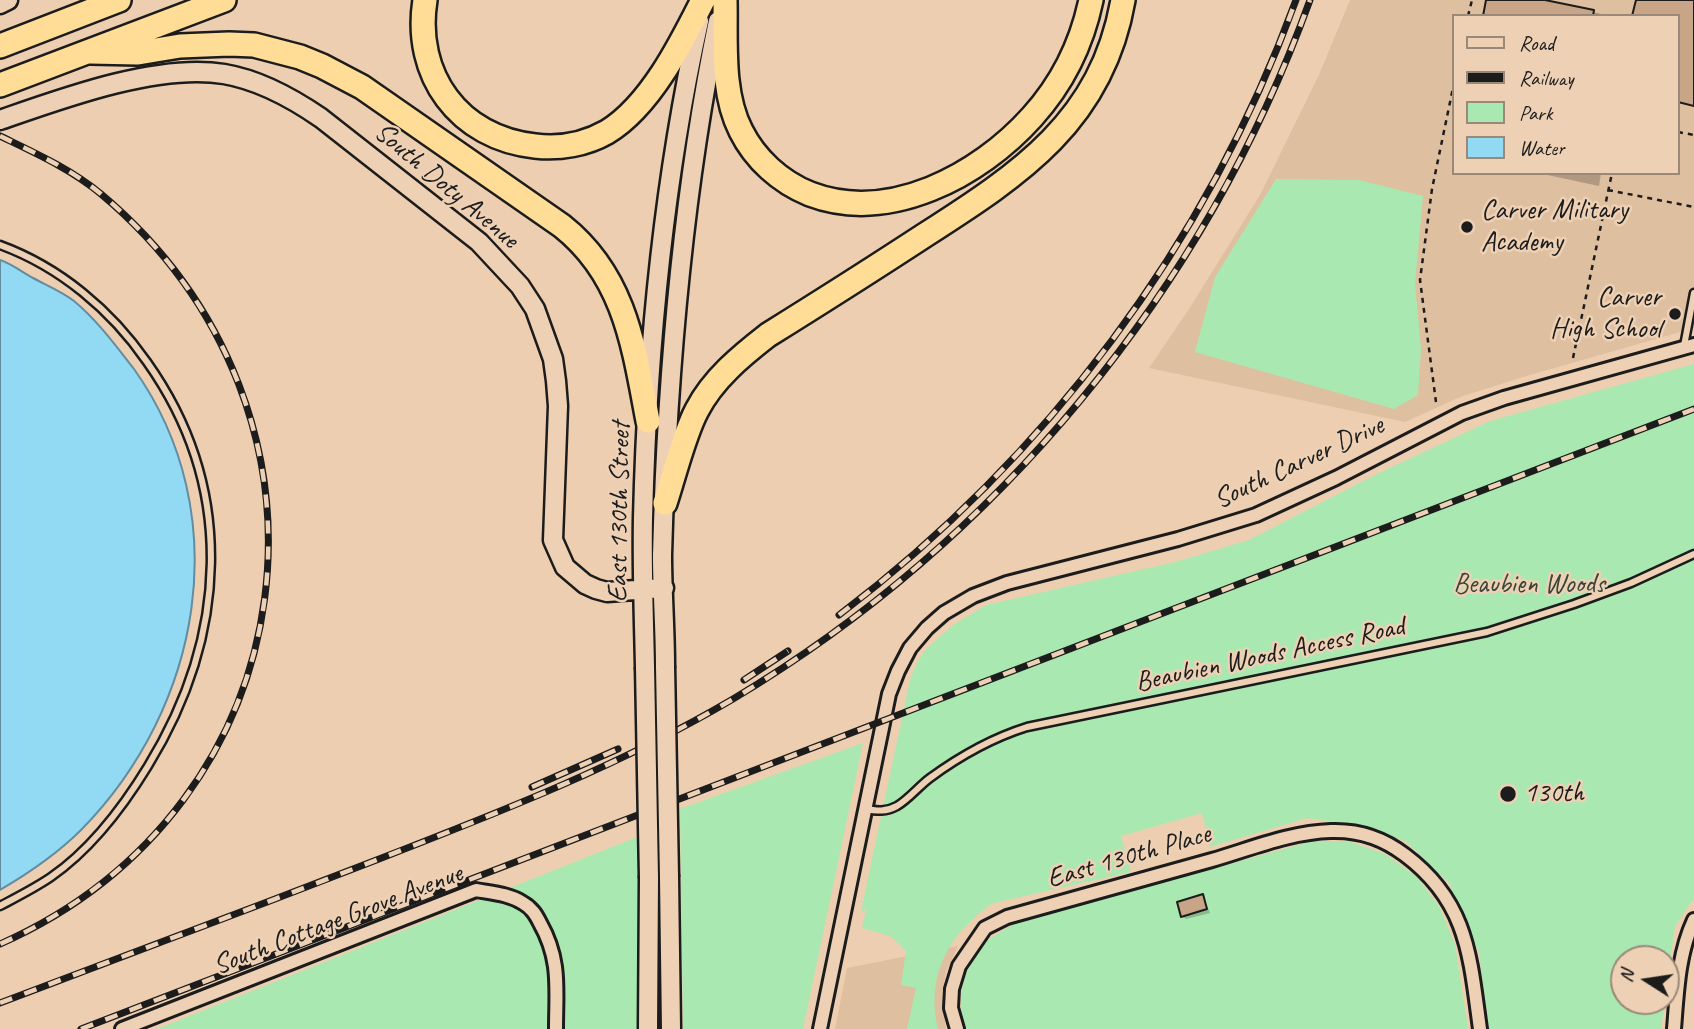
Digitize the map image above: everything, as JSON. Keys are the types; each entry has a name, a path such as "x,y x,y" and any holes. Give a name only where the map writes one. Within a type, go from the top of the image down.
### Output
{"highway":[{"path":"0,46 119,0"},
{"path":"0,85 224,0"},
{"path":"425,0 424,46 434,76 448,100 475,125 490,134 524,145 557,147 590,140 606,132 635,108 654,85 703,0"},
{"path":"724,0 729,90 734,113 750,146 766,166 799,189 836,202 854,204 898,199 919,193 966,171 1010,139 1044,102 1067,67 1081,38 1091,0"},
{"path":"665,503 695,412 723,374 768,335 959,214 1046,148 1074,114 1102,67 1112,43 1123,0"},
{"path":"90,52 138,53 210,44 254,45 300,57 362,87 562,226 588,250 609,280 619,301 635,353 648,421"}],"main road":[{"path":"0,4 8,0"},
{"name":"East 130th Street","path":"648,1029 649,878 643,521 650,371 664,229 677,139 703,0"},
{"name":"East 130th Street","path":"671,1029 662,558 670,402 684,232 702,100 724,0"},
{"name":"South Doty Avenue","path":"0,120 117,85 169,74 200,73 223,74 275,90 321,118 479,242 520,286 535,309 547,337 556,381 558,406 552,525 553,540 565,567 576,578 607,592 664,588"}],"street":[{"name":"South Carver Drive","path":"865,809 889,694 898,671 910,648 927,628 944,613 973,596 1007,583 1178,540 1256,515 1326,483 1462,413 1504,398 1689,347"},
{"path":"820,1029 865,809"},
{"name":"East 130th Place","path":"957,1029 951,1008 952,989 959,967 985,928 1006,917 1307,834 1329,831 1372,836 1395,848 1434,880 1449,900 1468,949 1480,1029"},
{"name":"South Cottage Grove Avenue","path":"122,1029 476,890 506,895 523,903 533,911 549,938 555,958 556,1029"},
{"path":"1674,1029 1680,971 1694,920"}],"lane":[{"path":"0,245 25,256 84,292 121,327 165,387 190,438 203,482 212,547 206,626 184,695 167,734 131,795 75,856 51,877 0,906"},
{"path":"1689,347 1694,293"},
{"name":"Beaubien Woods Access Road","path":"865,809 883,811 898,806 930,778 1000,735 1027,727 1487,632 1631,583 1694,554"}],"path":[{"path":"1436,402 1420,280 1432,189 1452,93"},
{"path":"1573,358 1612,175"},
{"path":"1608,190 1694,208"}],"shaded area":[{"name":"Carver Military Academy","path":"1350,0 1694,0 1694,328 1460,397 1405,422 1149,368 1260,195 1318,77"},
{"path":"958,946 946,972 942,993 946,1029 835,1029 847,968"}],"green space":[{"path":"1276,179 1359,180 1423,196 1415,284 1421,349 1418,395 1394,409 1195,352 1215,277"},
{"name":"Beaubien Woods","path":"1694,364 1694,898 1675,926 1672,945 1610,945 1610,1015 1663,1015 1661,1029 1489,1029 1479,953 1449,883 1405,841 1362,826 1307,818 1210,847 1202,813 1121,836 1131,872 993,903 964,928 944,957 935,991 938,1029 907,1029 916,988 901,985 906,951 890,936 862,928 866,910 861,911 910,680 917,662 927,648 953,625 986,605 1175,562 1249,540 1379,473 1490,421"},
{"path":"863,743 803,1029 683,1029 680,809"},
{"path":"637,837 638,1029 157,1029"},
{"path":"1313,841 1348,841 1385,854 1417,877 1439,906 1455,944 1468,1029 964,1029 961,996 970,964 982,945 1014,923"}],"water":[{"path":"0,260 74,301 98,325 134,369 166,425 186,485 194,546 192,608 178,668 155,726 122,781 81,830 42,863 0,890"}],"building":[{"path":"1486,0 1545,0 1594,10 1593,14 1483,14"},
{"path":"1636,0 1694,0 1694,106 1680,102 1680,14 1632,14"},
{"path":"1203,894 1207,909 1181,917 1177,902"}],"railway":[{"path":"839,615 915,553 986,487 1051,416 1112,341 1167,261 1216,178 1259,91 1296,0"},
{"path":"0,1003 379,859 559,786 691,723 733,699 830,635 920,564 1004,485 1082,399 1151,307 1213,209 1266,107 1310,0"},
{"path":"0,136 65,169 101,194 184,283 238,383 265,490 265,599 237,703 184,799 105,881 0,944"},
{"path":"81,1029 1694,409"},
{"path":"744,680 788,651"},
{"path":"532,787 618,749"}],"place":[{"name":"Carver Military Academy","path":"1467,227"},
{"name":"Carver High School","path":"1675,314"},
{"name":"130th","path":"1508,794"}]}
